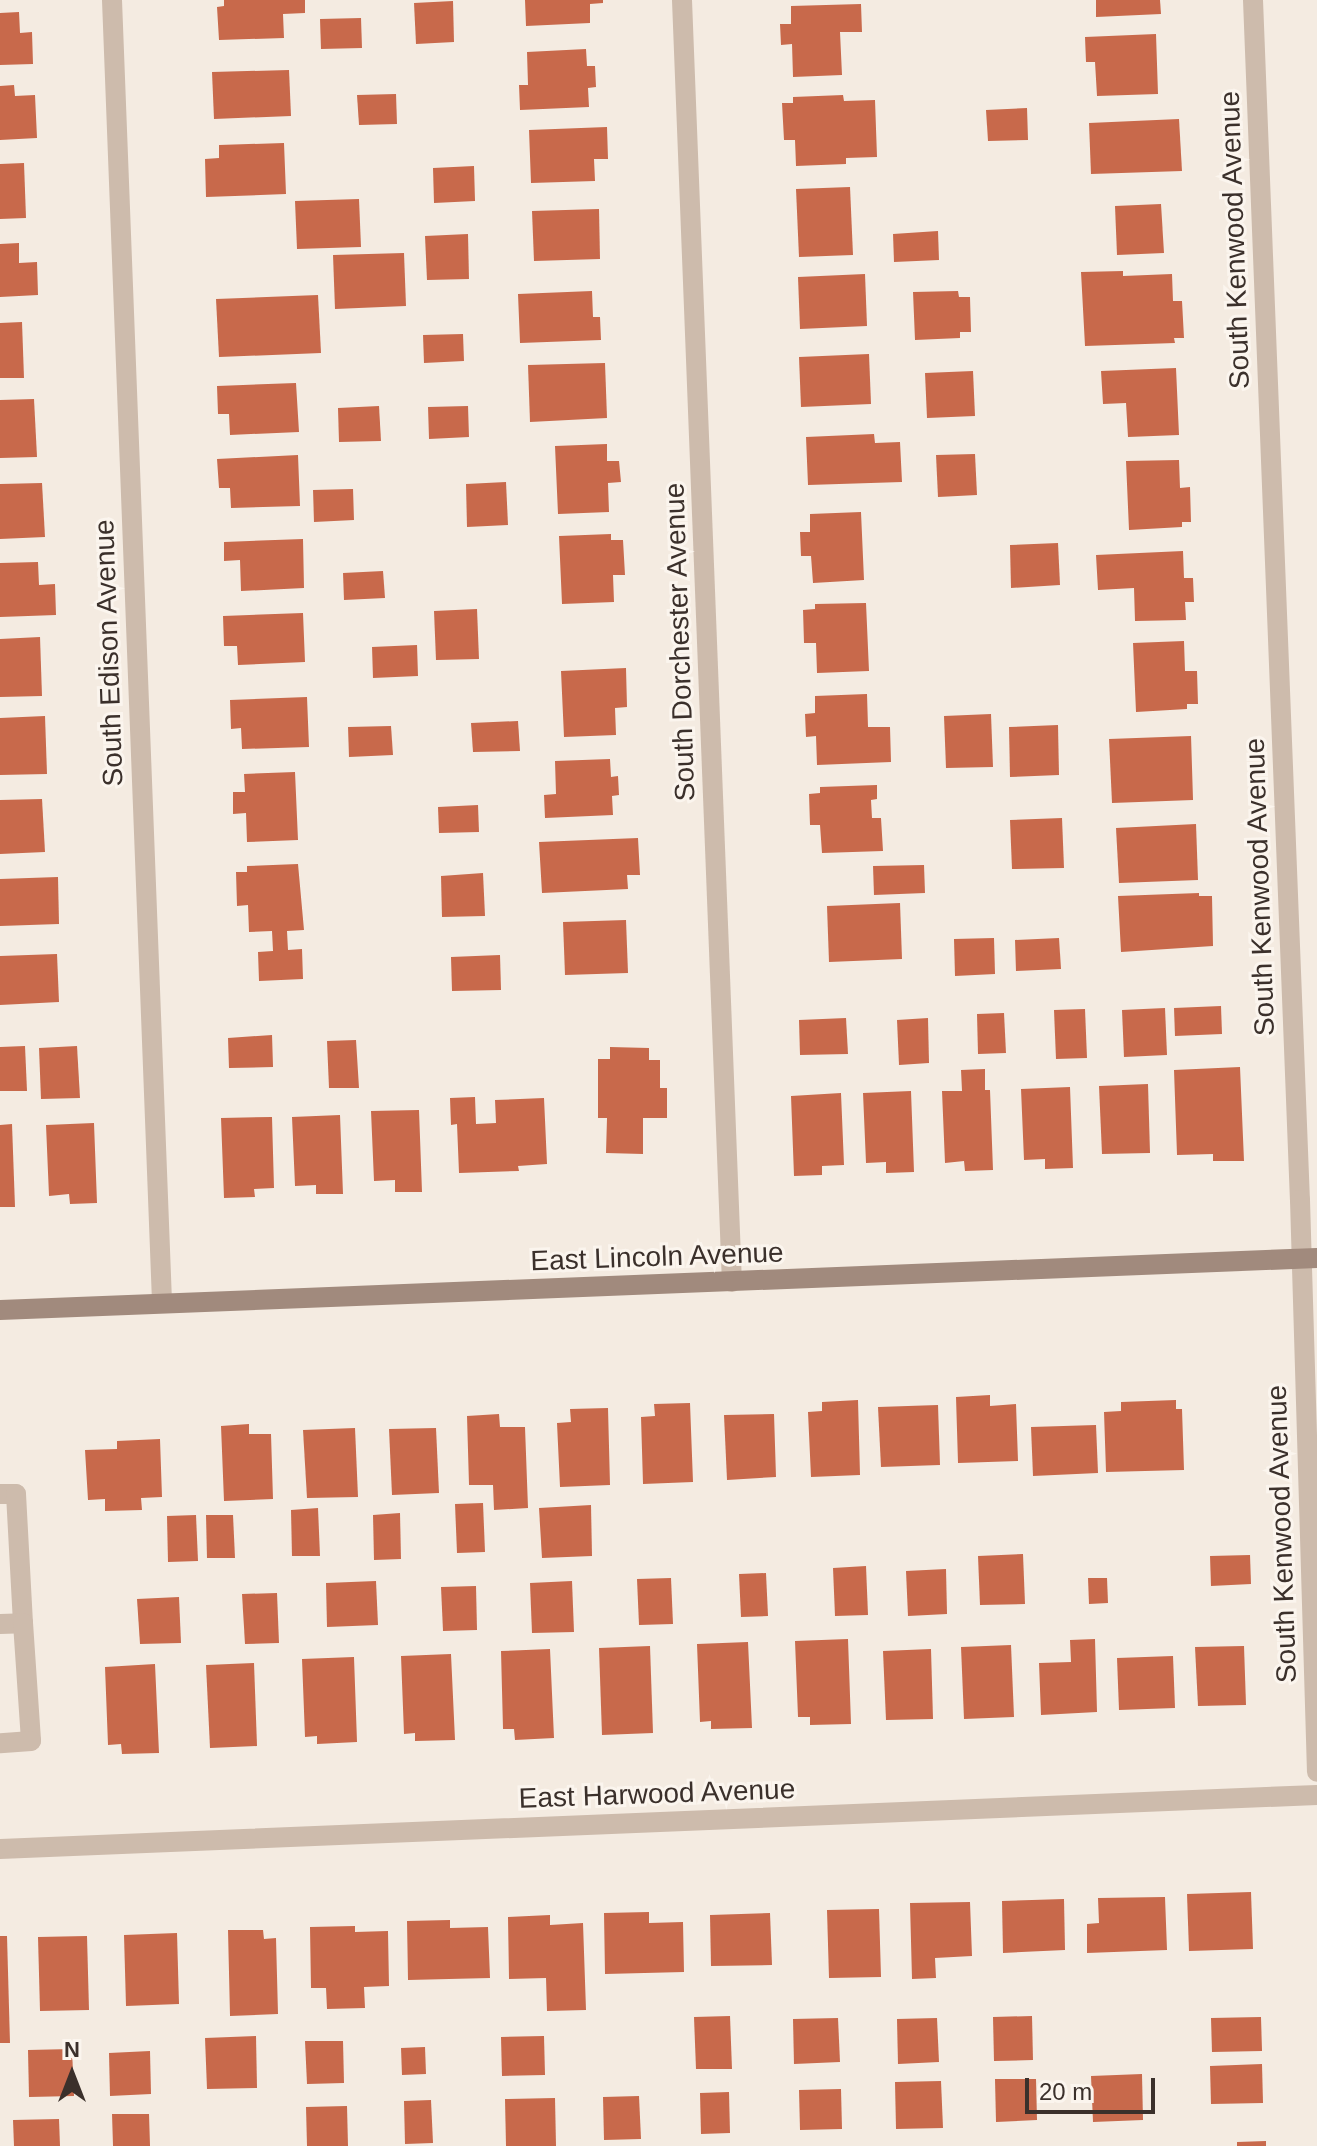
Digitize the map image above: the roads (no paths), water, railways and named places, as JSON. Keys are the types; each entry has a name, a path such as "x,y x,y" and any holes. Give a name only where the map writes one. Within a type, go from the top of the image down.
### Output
{"street":[{"name":"South Edison Avenue","path":"112,0 162,1303"},
{"name":"South Dorchester Avenue","path":"682,0 732,1282"},
{"name":"South Kenwood Avenue","path":"1253,0 1310,1258 1317,1772"},
{"name":"East Lincoln Avenue","path":"0,1310 1310,1258"},
{"path":"0,1494 16,1494 31,1741 0,1743"},
{"path":"0,1624 23,1623"},
{"name":"East Harwood Avenue","path":"0,1849 1317,1795"}]}
